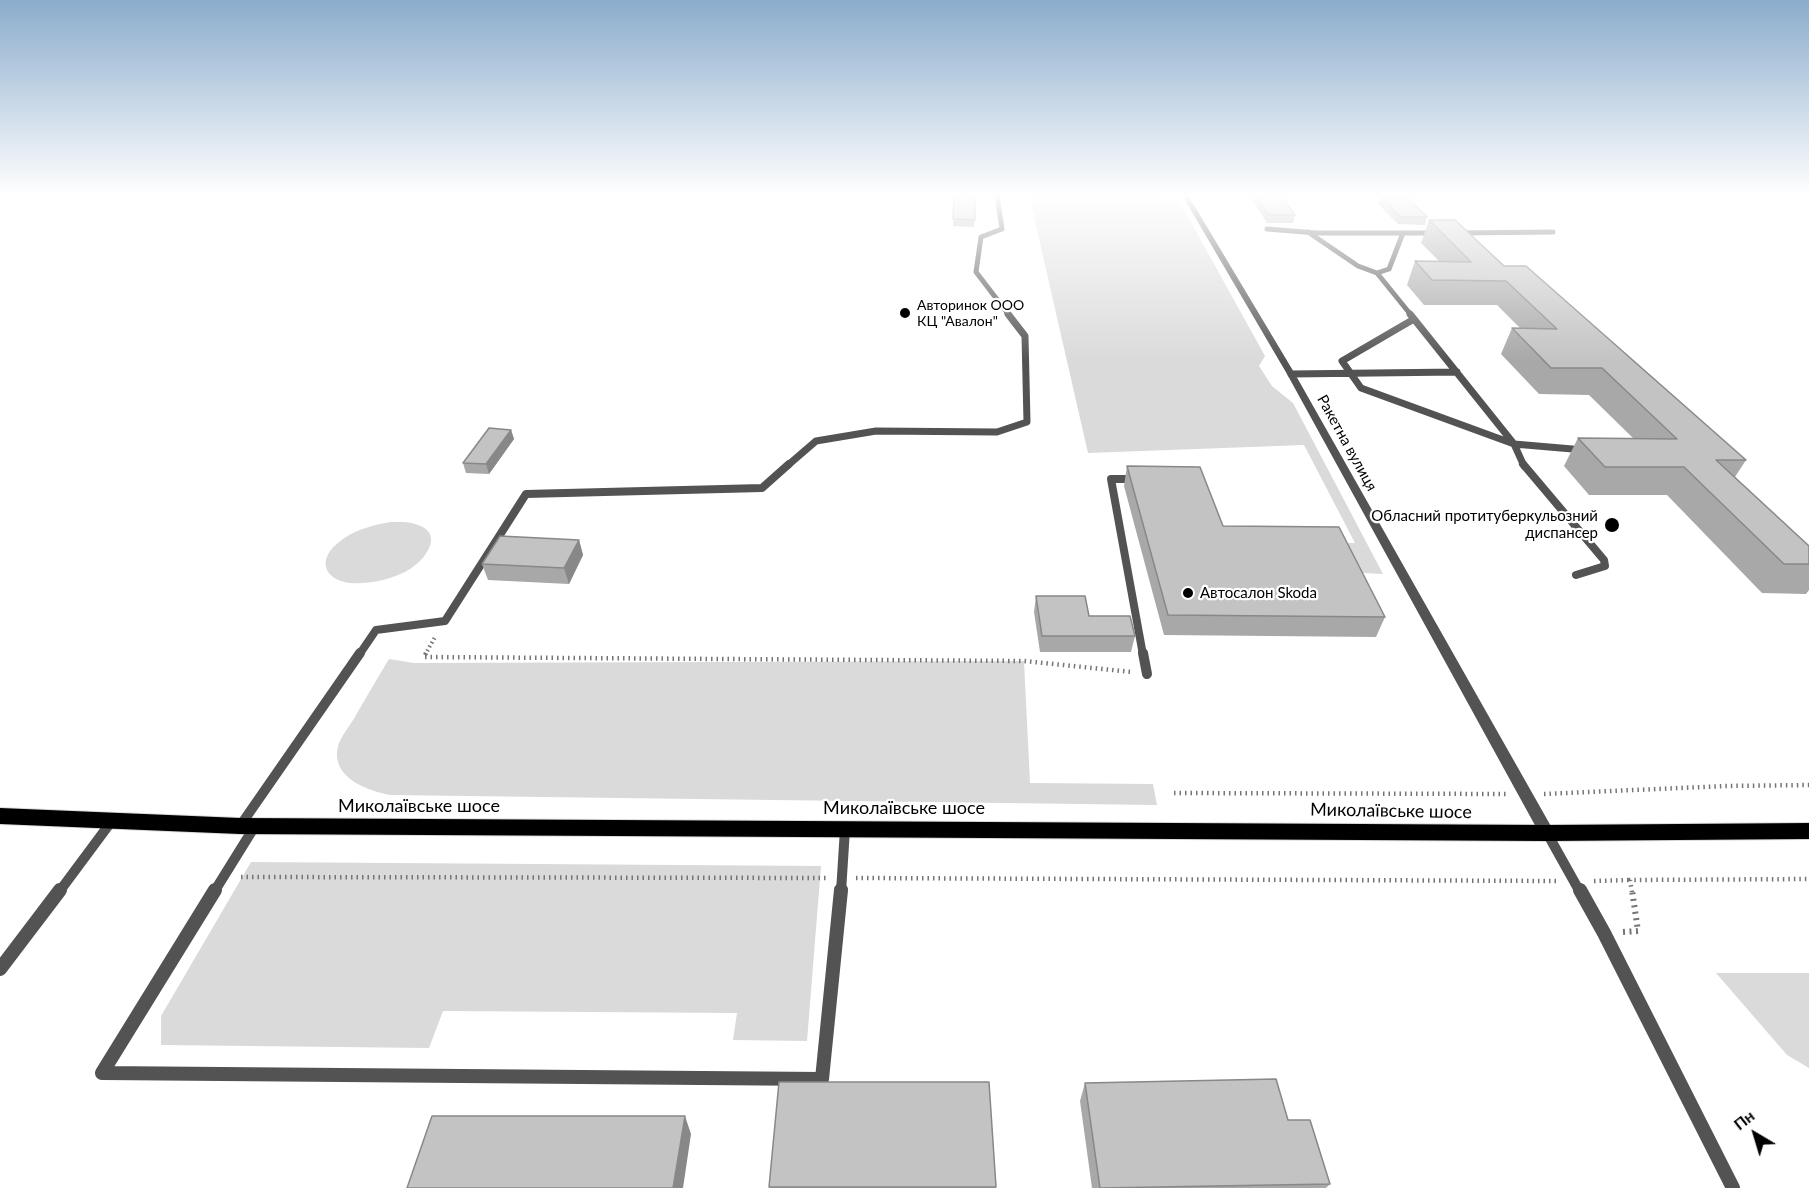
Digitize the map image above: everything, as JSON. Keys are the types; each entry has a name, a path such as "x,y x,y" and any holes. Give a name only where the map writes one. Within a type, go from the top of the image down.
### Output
{"main road":[{"name":"Миколаївське шосе","path":"0,816 248,826 1547,834 1809,831"}],"street":[{"name":"Ракетна вулиця","path":"1218,250 1291,374 1527,794 1547,834"}],"lane":[{"path":"845,829 822,1079 102,1073 222,877 248,826 374,628 445,621 526,494 762,488 816,441 876,431 997,432 1027,422 1025,336 976,272 979,250"},
{"path":"1335,250 1358,266 1377,273 1514,444 1524,466 1604,560 1605,566 1576,575"},
{"path":"1377,273 1389,269 1396,250"},
{"path":"1414,319 1342,360 1361,388 1514,444 1598,451"},
{"path":"1291,374 1457,372"},
{"path":"1144,479 1111,479 1147,674"},
{"path":"0,969 111,822"},
{"path":"1547,834 1604,933 1733,1188"}],"path":[{"path":"445,621 424,657 1024,661 1147,674"},
{"path":"1174,792 1527,794 1809,785"},
{"path":"222,877 1575,881 1809,879"},
{"path":"1604,933 1638,931 1630,880"}],"shaded area":[{"path":"1042,250 1207,250 1265,356 1259,366 1272,386 1293,403 1383,574 1344,572 1330,543 1355,543 1304,445 1088,453"},
{"path":"390,522 415,524 426,529 430,534 430,547 416,565 399,575 375,582 350,583 332,576 327,570 326,563 333,547 354,533"},
{"path":"389,659 414,663 1024,661 1030,783 1153,784 1157,805 390,795 351,780 344,773 337,755 339,743"},
{"path":"251,862 821,866 807,1041 733,1040 737,1013 443,1011 429,1048 161,1045 161,1016"},
{"path":"1716,973 1809,973 1809,1068 1787,1055"}],"building":[{"path":"1459,250 1487,250 1504,266 1526,266 1746,460 1716,460 1809,546 1809,564 1784,564 1684,467 1605,467 1578,438 1677,439 1602,368 1551,368 1512,328 1557,329 1506,281 1432,280 1415,261 1471,262"},
{"path":"489,428 511,430 486,464 463,463"},
{"path":"1127,466 1200,467 1223,526 1339,527 1385,617 1168,615"},
{"path":"500,536 579,540 564,568 482,564"},
{"path":"1036,596 1085,596 1089,616 1130,616 1135,636 1042,636"},
{"path":"1276,1079 1288,1120 1310,1120 1330,1184 1100,1188 1085,1083"},
{"path":"779,1082 989,1082 996,1187 769,1187"},
{"path":"432,1116 685,1116 673,1188 407,1188"}],"place":[{"name":"Авторинок ООО КЦ \"Авалон\"","path":"905,313"},
{"name":"Обласний протитуберкульозний диспансер","path":"1612,525"},
{"name":"Автосалон Skoda","path":"1188,593"}]}
